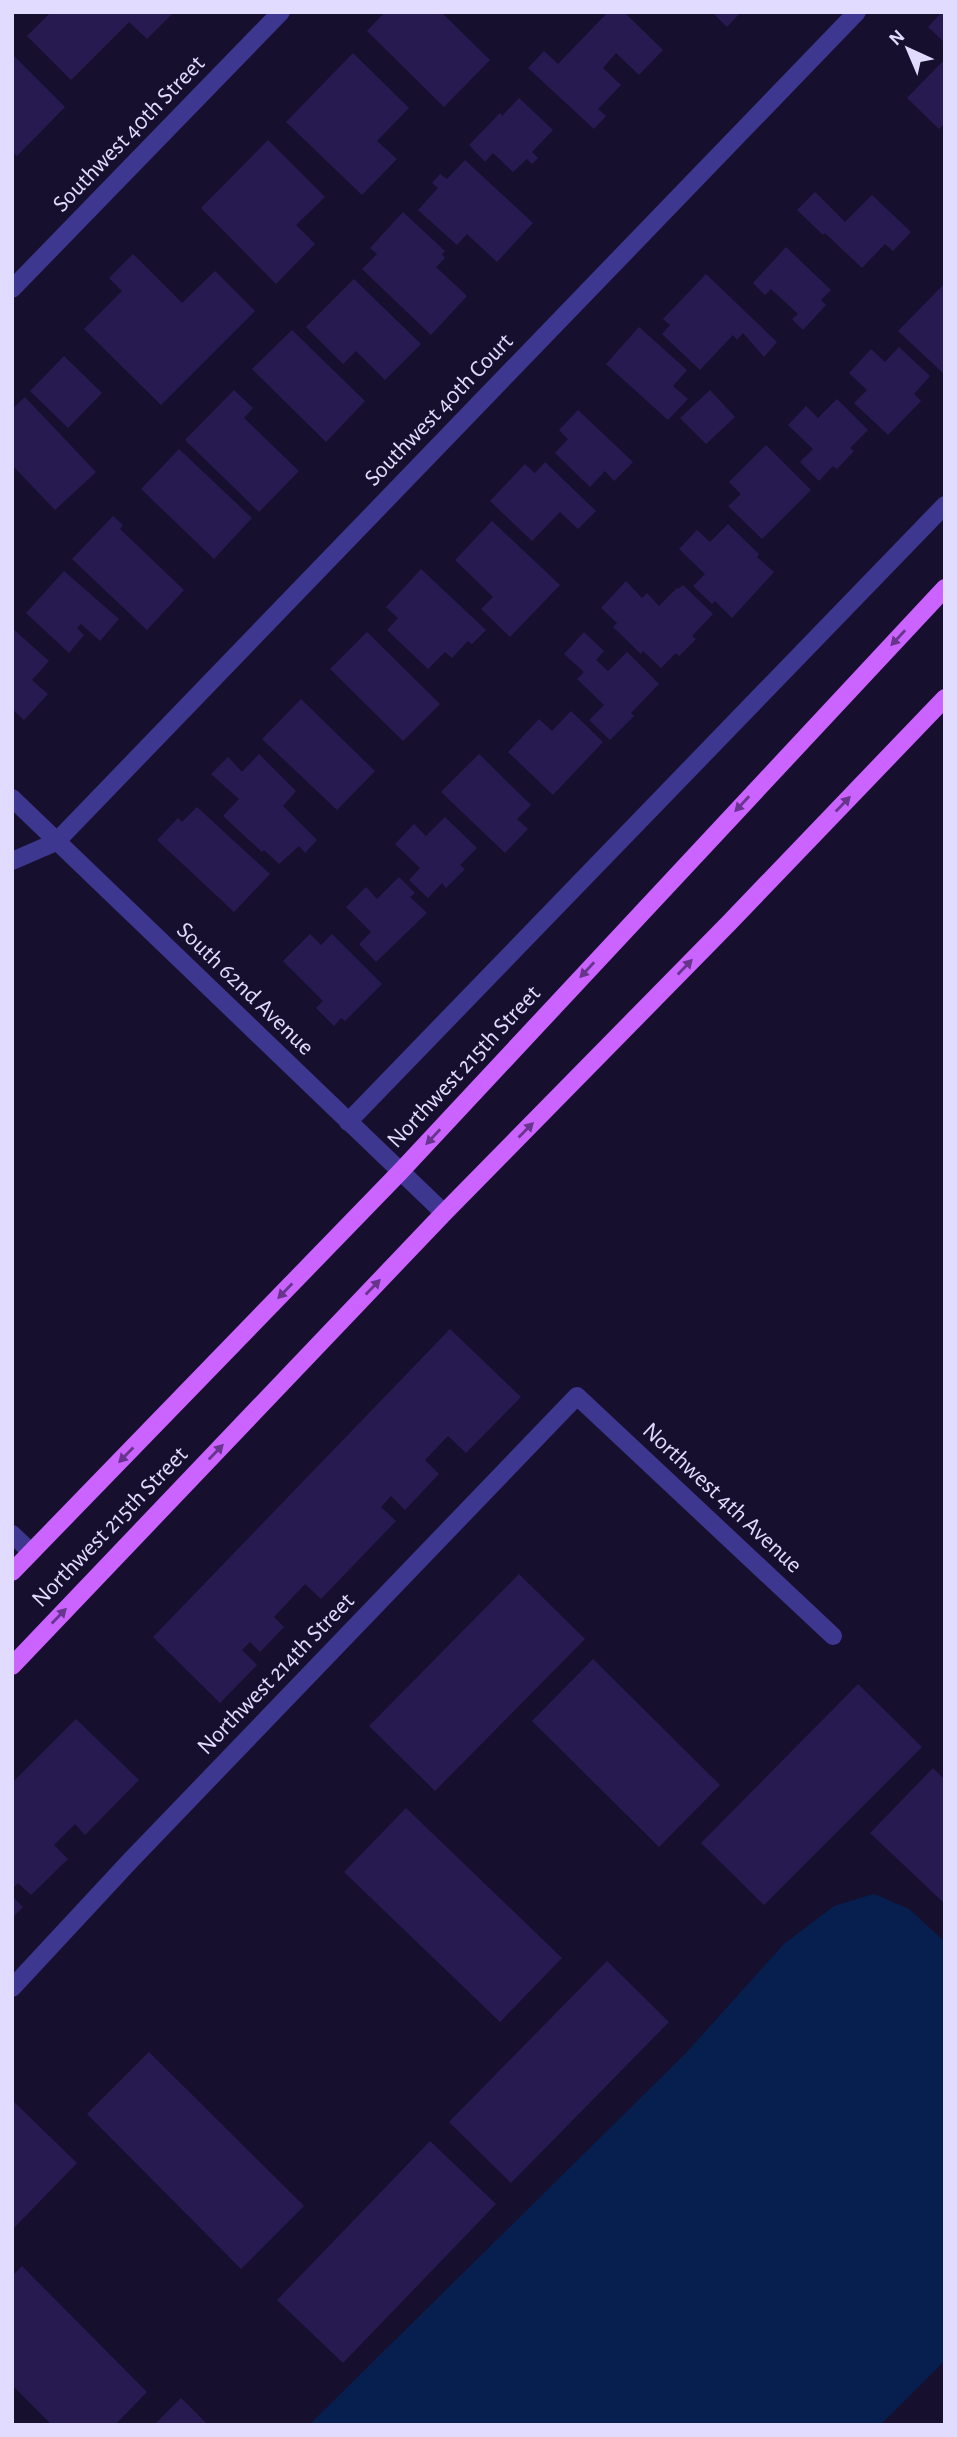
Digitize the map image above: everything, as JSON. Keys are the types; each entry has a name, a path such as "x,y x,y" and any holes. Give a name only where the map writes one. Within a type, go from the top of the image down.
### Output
{"main road":[{"name":"Northwest 215th Street","path":"12,1572 400,1172 945,589"},
{"name":"Northwest 215th Street","path":"12,1665 444,1213 945,698"}],"street":[{"name":"Southwest 40th Street","path":"12,289 281,12"},
{"name":"Southwest 40th Court","path":"56,842 857,12"},
{"path":"348,1122 945,505"},
{"name":"South 62nd Avenue","path":"12,799 444,1213"},
{"path":"12,861 56,842"},
{"name":"Northwest 4th Avenue","path":"577,1396 833,1636"},
{"name":"Northwest 214th Street","path":"12,1989 171,1818 577,1396"},
{"path":"12,1534 31,1552"}],"water":[{"path":"874,1894 909,1909 945,1942 945,2360 880,2425 309,2425 686,2053 784,1944 834,1906"}],"building":[{"path":"51,12 174,12 147,39 129,22 71,80 27,36"},
{"path":"385,12 441,12 490,60 444,107 367,31"},
{"path":"608,12 624,12 663,50 639,75 616,53 603,68 621,85 598,109 606,116 594,129 528,68 544,51 558,64"},
{"path":"712,12 741,12 727,27"},
{"path":"945,12 945,43 928,27"},
{"path":"353,53 409,108 377,141 397,159 362,195 286,122"},
{"path":"14,56 65,107 17,156 12,151"},
{"path":"942,62 945,65 945,123 939,129 907,98"},
{"path":"519,98 553,130 532,152 538,158 532,164 527,159 513,172 493,153 485,162 469,145"},
{"path":"268,140 325,197 296,225 315,244 276,284 201,208"},
{"path":"465,160 533,223 497,262 467,234 457,245 418,210 438,188 432,183 440,174 447,179"},
{"path":"815,192 845,222 872,195 911,232 893,251 885,244 862,268 797,210"},
{"path":"403,212 445,251 442,254 445,258 436,267 467,296 431,335 362,269 377,254 370,248"},
{"path":"786,247 831,290 821,300 826,305 803,330 792,319 798,314 771,289 765,295 753,283"},
{"path":"133,254 182,303 215,271 255,311 161,405 84,329 122,291 109,278"},
{"path":"706,274 777,342 764,357 743,333 737,340 733,335 700,370 662,334 670,325 663,319"},
{"path":"354,279 421,344 385,380 356,351 343,364 306,327"},
{"path":"945,283 945,373 944,374 898,331"},
{"path":"639,327 687,370 673,386 688,399 668,420 606,364"},
{"path":"292,330 365,401 326,442 252,369"},
{"path":"899,347 930,376 914,394 921,401 888,435 854,403 867,390 849,373 871,349 885,362"},
{"path":"64,356 102,393 68,428 30,391"},
{"path":"234,390 253,408 244,418 299,471 259,512 185,440"},
{"path":"710,390 735,417 706,444 680,418"},
{"path":"25,397 96,472 55,510 12,465 12,409"},
{"path":"837,399 868,430 850,448 854,451 837,469 833,466 819,481 800,462 813,449 788,425 806,406 818,418"},
{"path":"578,410 633,462 614,481 605,471 590,487 555,453 568,439 559,430"},
{"path":"766,445 811,490 762,539 728,506 741,494 729,482"},
{"path":"179,449 252,518 214,559 141,489"},
{"path":"545,462 596,511 578,529 560,512 532,541 490,501 525,464 535,473"},
{"path":"113,516 123,525 120,529 184,590 147,630 72,559"},
{"path":"492,521 560,585 510,637 481,609 493,597 455,560"},
{"path":"728,524 774,572 732,618 715,601 712,604 693,586 705,574 679,549 697,530 710,542"},
{"path":"421,569 486,630 472,644 468,641 452,658 445,652 428,669 387,630 398,618 386,607"},
{"path":"64,571 119,619 100,641 81,624 77,628 84,635 69,653 26,613"},
{"path":"626,581 642,598 647,593 659,606 683,585 713,614 692,636 696,639 679,656 676,653 661,668 643,651 641,654 613,627 617,623 601,608"},
{"path":"12,628 49,661 32,680 48,694 24,720 12,709"},
{"path":"367,632 440,704 403,741 330,669"},
{"path":"584,632 604,651 596,660 608,671 627,652 659,684 631,713 634,716 610,740 589,720 604,705 577,679 584,672 564,654"},
{"path":"301,699 375,771 337,810 262,739"},
{"path":"571,711 603,742 553,795 508,752 539,719 552,731"},
{"path":"259,754 296,791 283,806 317,840 305,853 299,846 279,864 223,816 239,799 211,774 228,757 242,772"},
{"path":"479,754 531,805 517,819 528,829 505,853 441,792"},
{"path":"197,807 270,874 234,912 157,840 178,818 182,822"},
{"path":"445,817 477,848 460,865 465,869 446,888 442,883 428,898 409,880 420,868 395,844 414,824 426,836"},
{"path":"399,877 415,893 410,897 427,913 376,962 359,944 371,932 346,907 366,887 377,899"},
{"path":"310,934 321,945 332,934 382,984 345,1021 341,1018 334,1026 316,1008 323,1001 283,961"},
{"path":"450,1329 521,1397 466,1453 448,1436 425,1460 439,1474 405,1510 391,1496 381,1507 396,1521 321,1599 305,1584 274,1617 284,1627 260,1652 250,1642 242,1650 257,1665 220,1703 153,1637"},
{"path":"519,1574 585,1639 435,1791 369,1726"},
{"path":"593,1659 720,1785 659,1847 532,1721"},
{"path":"858,1684 922,1747 764,1905 701,1843"},
{"path":"76,1719 139,1780 85,1835 75,1824 54,1845 68,1859 31,1895 18,1883 12,1889 12,1783"},
{"path":"933,1768 945,1780 945,1904 870,1833"},
{"path":"406,1808 562,1958 500,2022 344,1872"},
{"path":"12,1896 23,1907 12,1918"},
{"path":"607,1961 669,2022 511,2183 449,2122"},
{"path":"149,2052 304,2206 241,2269 87,2114"},
{"path":"12,2100 77,2163 12,2230"},
{"path":"430,2141 496,2204 343,2363 277,2300"},
{"path":"22,2266 147,2392 115,2425 52,2425 12,2385 12,2276"},
{"path":"181,2398 208,2425 154,2425"}]}
